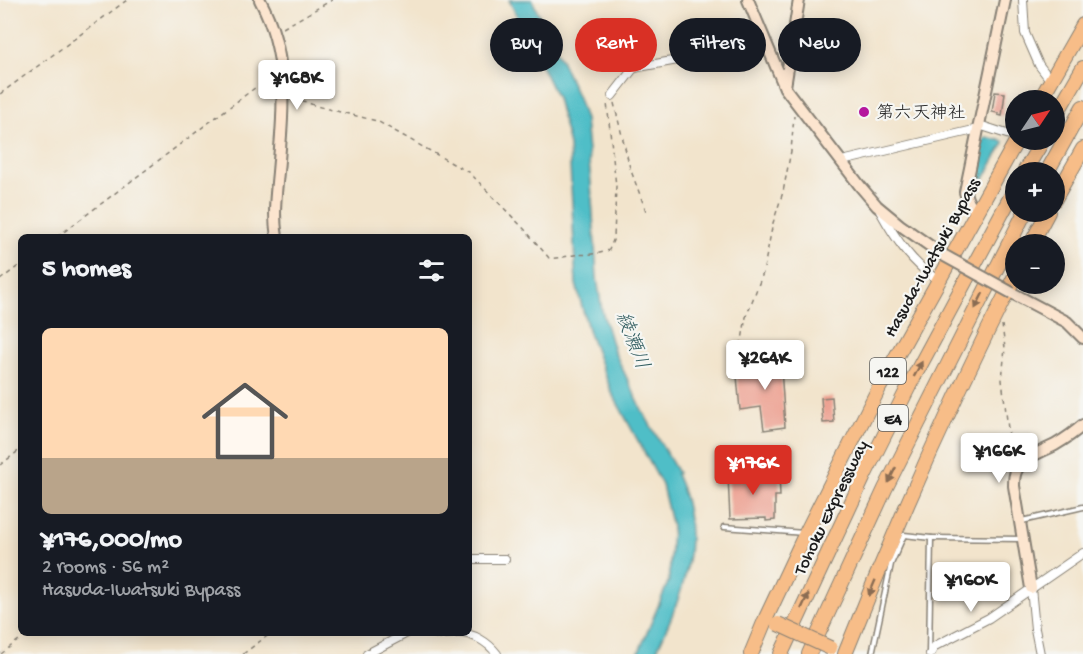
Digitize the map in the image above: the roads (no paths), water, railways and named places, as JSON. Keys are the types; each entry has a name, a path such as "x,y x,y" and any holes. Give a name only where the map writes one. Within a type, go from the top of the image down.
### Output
{"highway":[{"path":"1046,90 1083,25"},
{"path":"1065,99 1083,68"},
{"path":"1053,162 1083,108"},
{"path":"1065,181 1083,149"},
{"name":"Hasuda-Iwatsuki Bypass","path":"752,654 772,621 806,533 880,386 1010,150"},
{"name":"Tohoku Expressway","path":"781,654 843,520 909,386 1005,207"},
{"name":"E4","path":"809,654 885,489 1020,222"},
{"path":"772,621 839,652 943,422 1006,294"}],"street":[{"path":"260,0 274,33 283,93 274,214 277,234"},
{"path":"748,0 755,18"},
{"path":"785,88 799,0"},
{"path":"977,212 966,199 965,192 1005,0"},
{"path":"1023,0 1025,33 1039,64 1051,81"},
{"path":"766,46 785,88 877,206 907,253 925,272 938,280"},
{"path":"612,96 633,69 669,61"},
{"path":"842,161 978,127 1005,135"},
{"path":"877,206 943,255 1067,322 1083,338"},
{"path":"1040,654 1014,479 1016,470 1021,464 1057,444 1083,425"},
{"path":"929,654 935,646 989,618 1083,553"},
{"path":"472,559 505,559"},
{"path":"367,654 401,636"},
{"path":"472,636 481,639 496,654"}],"lane":[{"path":"1020,522 1083,507"},
{"path":"724,527 806,533"},
{"path":"872,654 891,564 904,535 931,538 1023,539"},
{"path":"929,654 931,538"}],"water":[{"path":"509,0 532,0 541,18 518,18"},
{"path":"563,64 585,120 597,278 602,311 614,351 643,412 678,473 676,474 685,498 690,544 687,566 674,610 655,654 638,654 669,580 672,527 662,485 612,393 589,333 576,284 569,145 557,98 544,72 563,72"},
{"path":"986,137 1004,143 977,191 974,189 976,172"}],"place":[{"name":"第六天神社","path":"864,112"}],"water label":[{"name":"綾瀬川","path":"634,340"}]}
